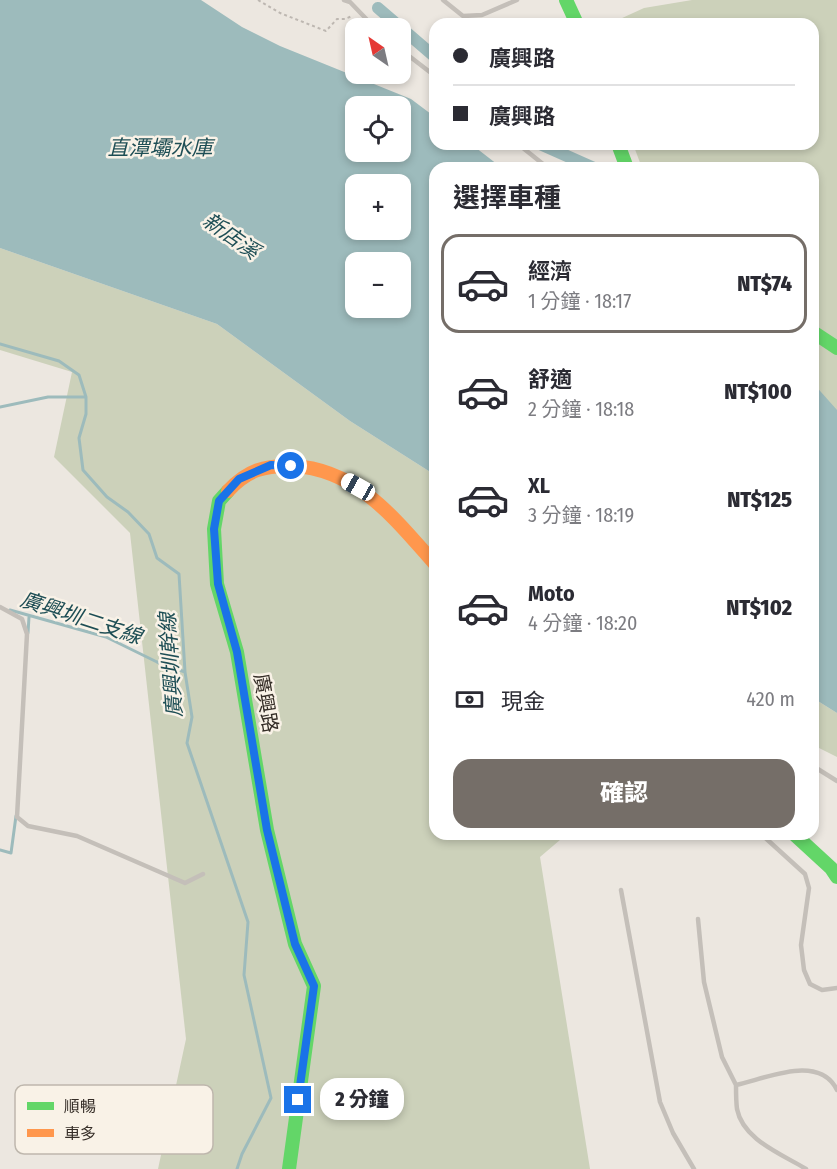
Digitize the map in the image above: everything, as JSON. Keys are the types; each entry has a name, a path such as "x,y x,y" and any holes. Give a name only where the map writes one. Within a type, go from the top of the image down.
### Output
{"street":[{"path":"566,0 574,18"},
{"path":"819,336 837,348"},
{"name":"廣興路","path":"289,1169 314,986 295,944 270,842 237,652 218,584 214,529 219,501 239,479 271,465 310,467 332,473 358,487 395,519 429,557"},
{"path":"801,840 831,868 837,877"}],"lane":[{"path":"344,0 350,2 365,18"},
{"path":"443,0 463,16 482,15 515,1"},
{"path":"505,0 515,1"},
{"path":"411,57 429,71"},
{"path":"526,150 540,162"},
{"path":"0,607 22,619 27,634 17,818 28,826 77,836 185,883 203,874"},
{"path":"819,770 837,781"},
{"path":"768,840 805,874 808,888 801,945 804,970 810,984 822,990 837,988"},
{"path":"621,890 660,1102 673,1132 694,1169"},
{"path":"698,919 707,993 722,1057 736,1085 737,1109 743,1125 759,1141 806,1169"},
{"path":"736,1085 778,1072 801,1070 824,1076 837,1090"}],"path":[{"path":"258,0 280,13 326,31 337,19 345,19 360,13"}],"green space":[{"path":"692,0 837,0 837,475 819,450 819,162 640,162 635,150 819,150 819,18 622,18 644,8"},
{"path":"0,248 217,324 350,421 429,471 429,840 560,840 540,857 590,1169 158,1169 161,1154 213,1154 213,1085 176,1085 186,1039 130,533 54,457 72,372 0,350"},
{"path":"819,702 837,713 837,757 819,748"}],"water":[{"name":"直潭壩水庫","path":"0,0 201,0 242,27 280,46 345,72 345,84 374,84 404,96 345,96 345,162 411,162 411,99 429,112 429,150 479,150 494,162 429,162 429,471 350,421 217,324 0,248"},
{"path":"819,390 837,410 837,713 819,702"}],"waterway":[{"path":"378,8 429,52"},
{"path":"554,150 580,162"},
{"name":"廣興圳幹線","path":"0,344 59,361 79,375 86,397 86,414 79,438 83,470 107,497 128,512 149,534 157,558 179,574 185,672 192,717 187,743 248,922 244,975 271,1098 242,1154 237,1169"},
{"path":"0,407 48,397 86,397"},
{"name":"廣興圳二支線","path":"10,610 106,637 157,662 185,672"},
{"path":"28,633 29,617"},
{"path":"0,850 11,853 16,816"}],"traffic: fast":[{"path":"566,0 574,18"},
{"path":"620,150 625,162"},
{"path":"819,336 837,348"},
{"path":"228,491 219,501 214,529 217,584 237,652 267,830 295,944 314,986 289,1169"},
{"path":"801,840 831,868 837,877"}],"traffic: slow":[{"path":"228,491 242,478 257,470 293,466 316,469 337,476 356,486 373,499 429,557"}],"route":[{"path":"291,466 271,465 239,479 219,501 214,529 218,584 237,652 267,830 295,944 314,986 298,1100"}],"water label":[{"name":"新店溪","path":"231,236"}]}
